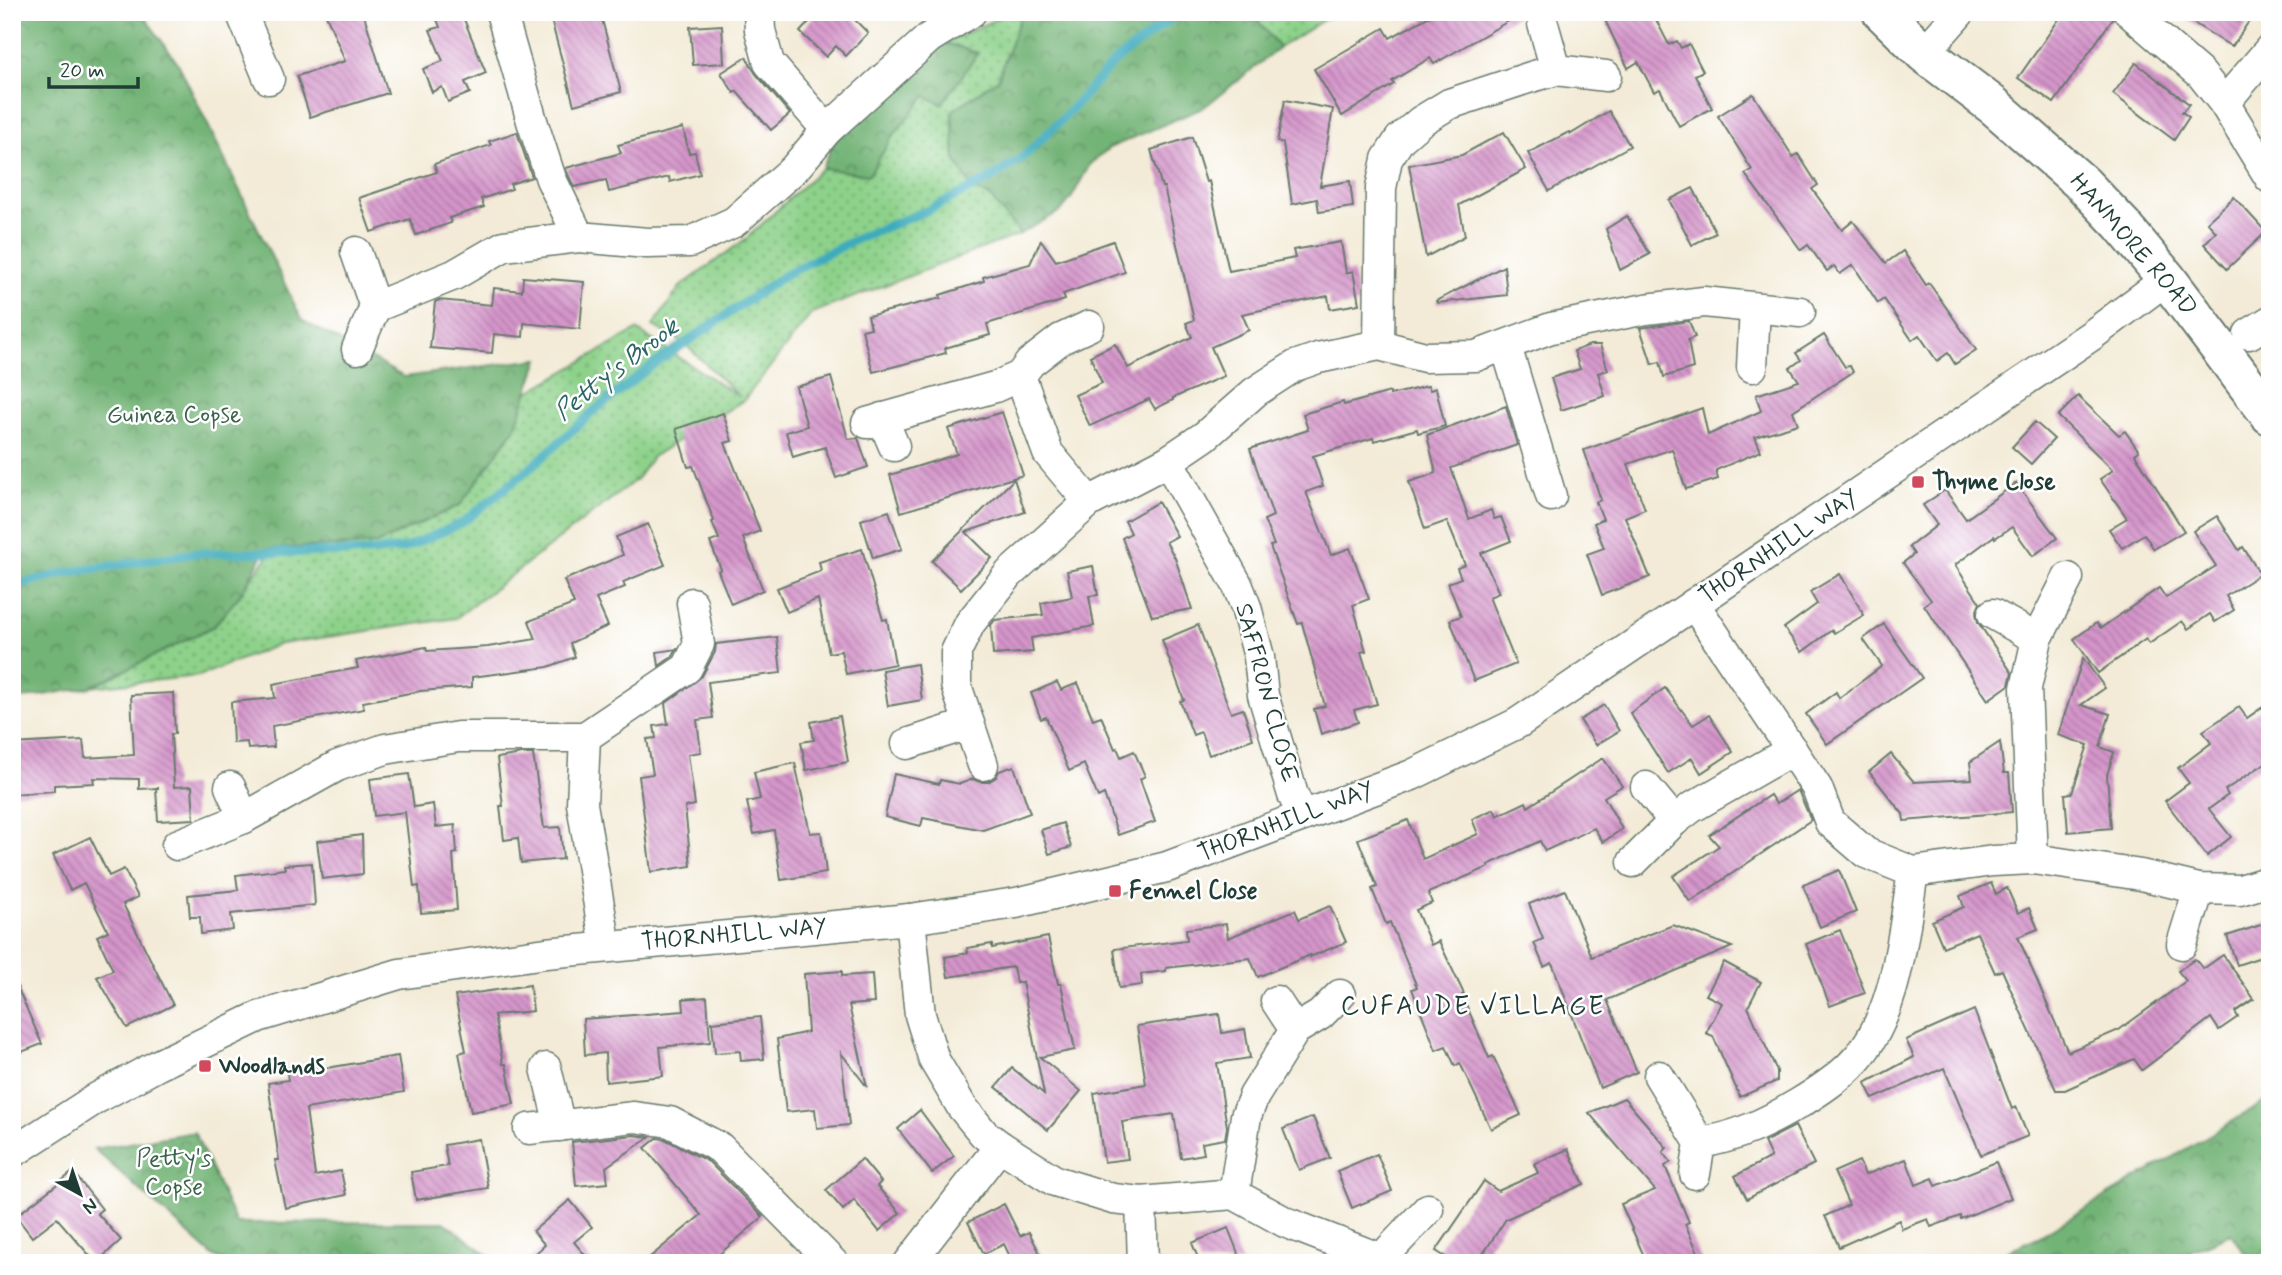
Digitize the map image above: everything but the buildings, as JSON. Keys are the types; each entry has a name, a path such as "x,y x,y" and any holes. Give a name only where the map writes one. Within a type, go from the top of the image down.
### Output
{"street":[{"path":"241,12 269,79"},
{"path":"501,12 551,179 579,237"},
{"path":"759,12 760,30 769,63 827,130"},
{"path":"374,307 454,275 504,246 579,237 647,243 690,243 734,222 794,169 827,130 929,38 971,12"},
{"name":"HANMORE ROAD","path":"1882,12 1924,53 1994,106 2083,184 2167,279 2270,415"},
{"path":"1924,53 1960,12"},
{"path":"2129,12 2201,74 2224,103 2270,178"},
{"path":"1543,24 1556,70"},
{"path":"2224,103 2270,49"},
{"path":"1379,345 1381,188 1387,159 1400,139 1421,121 1449,104 1556,70 1606,76"},
{"path":"356,251 374,307 357,349"},
{"name":"THORNHILL WAY","path":"12,1153 97,1098 258,1017 399,974 606,947 910,919 1016,903 1167,866 1412,775 1518,723 2092,335 2167,279"},
{"path":"984,765 956,685 956,652 970,623 1009,574 1089,502 1168,461 1205,436 1255,392 1295,366 1318,358 1379,345 1425,357 1476,356 1551,328 1646,309 1704,302 1800,312"},
{"path":"1752,367 1755,309"},
{"path":"894,446 875,421 996,387 1020,376 1045,350 1061,339 1089,326"},
{"path":"1506,346 1551,496"},
{"path":"1020,376 1048,453 1089,502"},
{"name":"SAFFRON CLOSE","path":"1168,461 1237,584 1246,607 1259,657 1263,695 1293,795 1303,816"},
{"path":"2033,859 2026,688 2037,639 2076,574"},
{"path":"177,845 244,818 337,766 385,749 458,737 585,737 687,668 699,643 692,603"},
{"path":"1694,604 1817,788 1830,822 1866,853 1913,872 1993,861 2033,859 2141,875 2199,889 2240,890 2270,881"},
{"path":"1993,614 2037,639"},
{"path":"907,744 969,723"},
{"path":"585,737 582,804 606,947"},
{"path":"1633,862 1691,808 1792,750"},
{"path":"230,787 244,818"},
{"path":"1646,787 1674,821"},
{"path":"1700,1143 1729,1138 1764,1125 1814,1095 1851,1066 1877,1030 1898,966 1913,872"},
{"path":"2182,944 2199,889"},
{"path":"910,919 920,1015 934,1060 962,1107 984,1134 1055,1181 1113,1199 1141,1202 1234,1194 1285,1222 1382,1261 1428,1209"},
{"path":"1234,1194 1246,1116 1270,1068 1295,1030 1320,1015 1340,995"},
{"path":"1276,1001 1295,1030"},
{"path":"546,1068 560,1126"},
{"path":"1659,1076 1700,1143 1695,1174"},
{"path":"529,1129 634,1116 670,1122 720,1148 833,1263"},
{"path":"909,1263 1000,1146"},
{"path":"1141,1202 1143,1263"}],"green space":[{"name":"Guinea Copse","path":"12,12 141,12 179,65 302,320 404,377 539,359 515,428 460,505 376,544 266,549 241,594 214,626 91,687 12,700"},
{"path":"1010,12 1023,12 998,79 952,112 955,159 972,188 990,196 1020,234 812,313 744,400 652,457 637,479 456,618 280,644 199,676 91,687 214,626 271,553 315,549 266,549 331,502 337,547 376,544 460,505 515,400 637,330 740,397 684,343 653,326 680,287 748,237 822,168 869,175 892,137 925,95 977,54 945,43"},
{"path":"1022,12 1157,12 1166,22 1184,12 1251,12 1279,48 1203,108 1109,148 1090,164 1061,211 1020,234 990,197 972,188 955,159 952,111 998,79"},
{"path":"1251,12 1336,12 1279,48"},
{"path":"945,43 978,53 942,104 925,96 892,137 869,175 822,168 835,140"},
{"path":"2270,1099 2270,1263 2252,1263 2231,1234 2162,1263 1981,1263 2038,1237"},
{"name":"Petty's Copse","path":"194,1132 236,1223 444,1222 499,1263 229,1263 214,1257 94,1149"}],"waterway":[{"name":"Petty's Brook","path":"12,586 64,573 196,553 369,552 405,548 462,523 650,367 791,271 863,236 926,211 990,179 1022,158 1114,62 1184,12"}],"place":[{"name":"Thyme Close","path":"1918,482"},
{"name":"Fennel Close","path":"1115,891"},
{"name":"Woodlands","path":"205,1066"}],"district":[{"name":"CUFAUDE VILLAGE","path":"1473,1007"}]}
